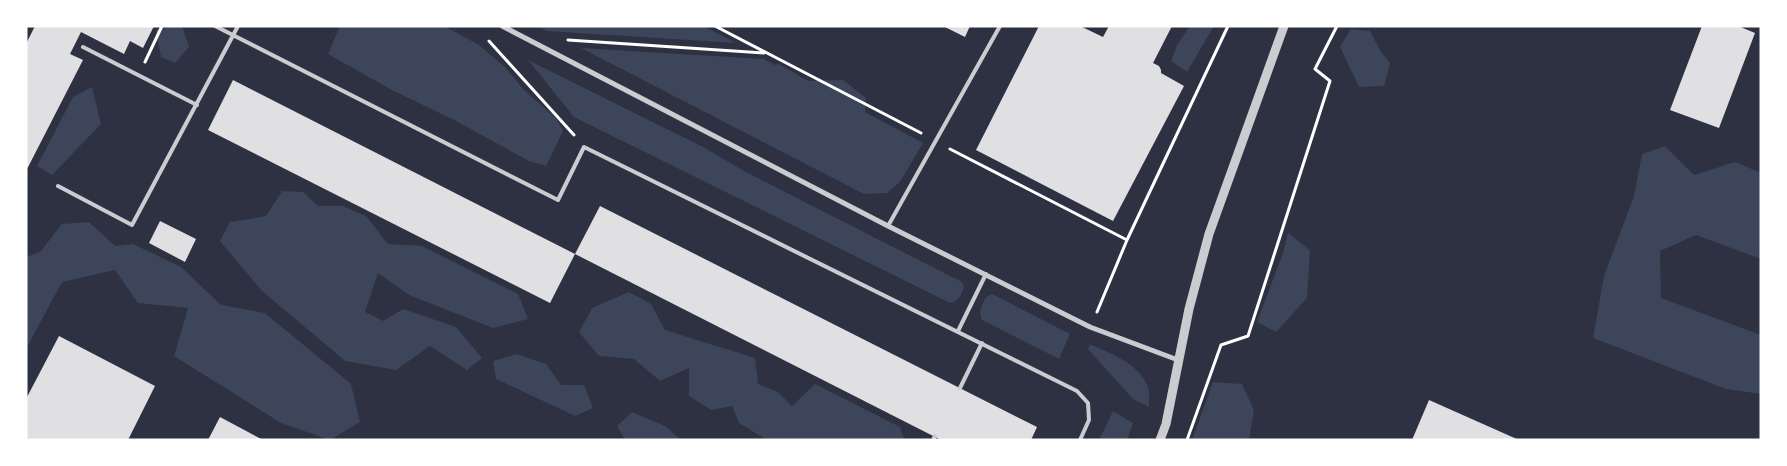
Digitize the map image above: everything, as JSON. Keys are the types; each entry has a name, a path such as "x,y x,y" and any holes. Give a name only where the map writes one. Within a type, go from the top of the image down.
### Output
{"street":[{"path":"502,26 888,226 1090,326 1178,360"},
{"path":"1160,440 1166,424 1189,309 1208,234 1284,26"}],"lane":[{"path":"215,26 558,200 584,147 1077,391 1088,403 1089,420 1080,440"},
{"path":"58,186 132,225 238,26"},
{"path":"888,226 1000,26"},
{"path":"83,47 197,104"},
{"path":"958,331 986,274"},
{"path":"960,388 982,343"}],"path":[{"path":"138,75 162,26"},
{"path":"1111,280 1140,213 1228,26"},
{"path":"1187,440 1221,345 1248,336 1330,80 1315,70 1337,26"},
{"path":"526,38 489,41 584,147"},
{"path":"564,40 767,54"}],"shaded area":[{"path":"182,26 189,47 175,63 161,57 156,30"},
{"path":"340,26 444,26 479,45 505,67 524,90 556,118 563,131 546,166 529,161 456,121 390,89 328,54"},
{"path":"538,26 703,26 736,43 547,31"},
{"path":"1190,26 1214,26 1187,72 1171,61 1177,45"},
{"path":"1351,29 1370,31 1381,52 1390,63 1384,86 1359,87 1340,47"},
{"path":"581,48 764,59 775,65 779,64 808,81 843,80 866,98 865,112 923,143 900,182 887,193 864,194"},
{"path":"528,60 705,148 744,171 962,282 964,287 961,295 956,301 950,303 574,117"},
{"path":"92,87 101,124 52,175 37,166 73,97"},
{"path":"1665,146 1694,175 1735,162 1761,173 1761,259 1696,235 1660,251 1661,298 1761,335 1761,394 1726,389 1593,338 1604,276 1634,196 1642,154"},
{"path":"282,191 303,192 318,206 343,206 366,216 388,244 422,246 518,294 528,319 493,328 409,295 378,273 365,312 383,321 403,309 456,327 482,358 467,370 430,346 396,370 345,361 262,291 220,241 230,222 266,216"},
{"path":"89,222 115,246 133,244 181,267 221,305 265,313 351,384 360,422 330,440 281,423 174,356 188,308 138,303 115,270 62,282 26,349 26,257 40,252 62,224"},
{"path":"1288,233 1310,250 1307,298 1276,332 1257,322 1283,253"},
{"path":"629,292 651,304 665,330 755,358 758,384 778,392 792,406 815,384 900,427 904,438 902,440 767,440 739,423 732,406 711,410 689,396 689,368 660,381 634,359 599,356 579,332 592,308"},
{"path":"992,294 1070,334 1059,359 982,320 980,311 982,305 986,297"},
{"path":"1090,344 1124,360 1138,372 1148,387 1149,407 1133,399 1088,349"},
{"path":"517,354 546,364 561,385 584,385 593,408 575,416 496,379 493,361"},
{"path":"1213,382 1242,384 1254,410 1249,440 1192,440"},
{"path":"1113,411 1133,423 1127,440 1099,440"},
{"path":"632,412 665,426 681,440 625,440 617,426"}],"building":[{"path":"35,26 154,26 143,48 130,41 124,54 81,32 70,54 83,60 26,171 26,44"},
{"path":"943,26 970,26 965,37"},
{"path":"1039,26 1080,26 1103,37 1109,26 1172,26 1153,63 1159,66 1161,73 1184,86 1113,221 976,150"},
{"path":"1702,26 1738,26 1755,33 1719,128 1670,110"},
{"path":"233,80 575,254 550,303 208,130"},
{"path":"600,206 1037,427 1031,440 941,440 575,254"},
{"path":"160,221 196,239 185,262 149,243"},
{"path":"59,336 155,386 128,440 26,440 26,399"},
{"path":"1429,400 1519,440 1412,440"},
{"path":"220,417 263,440 208,440"}]}
